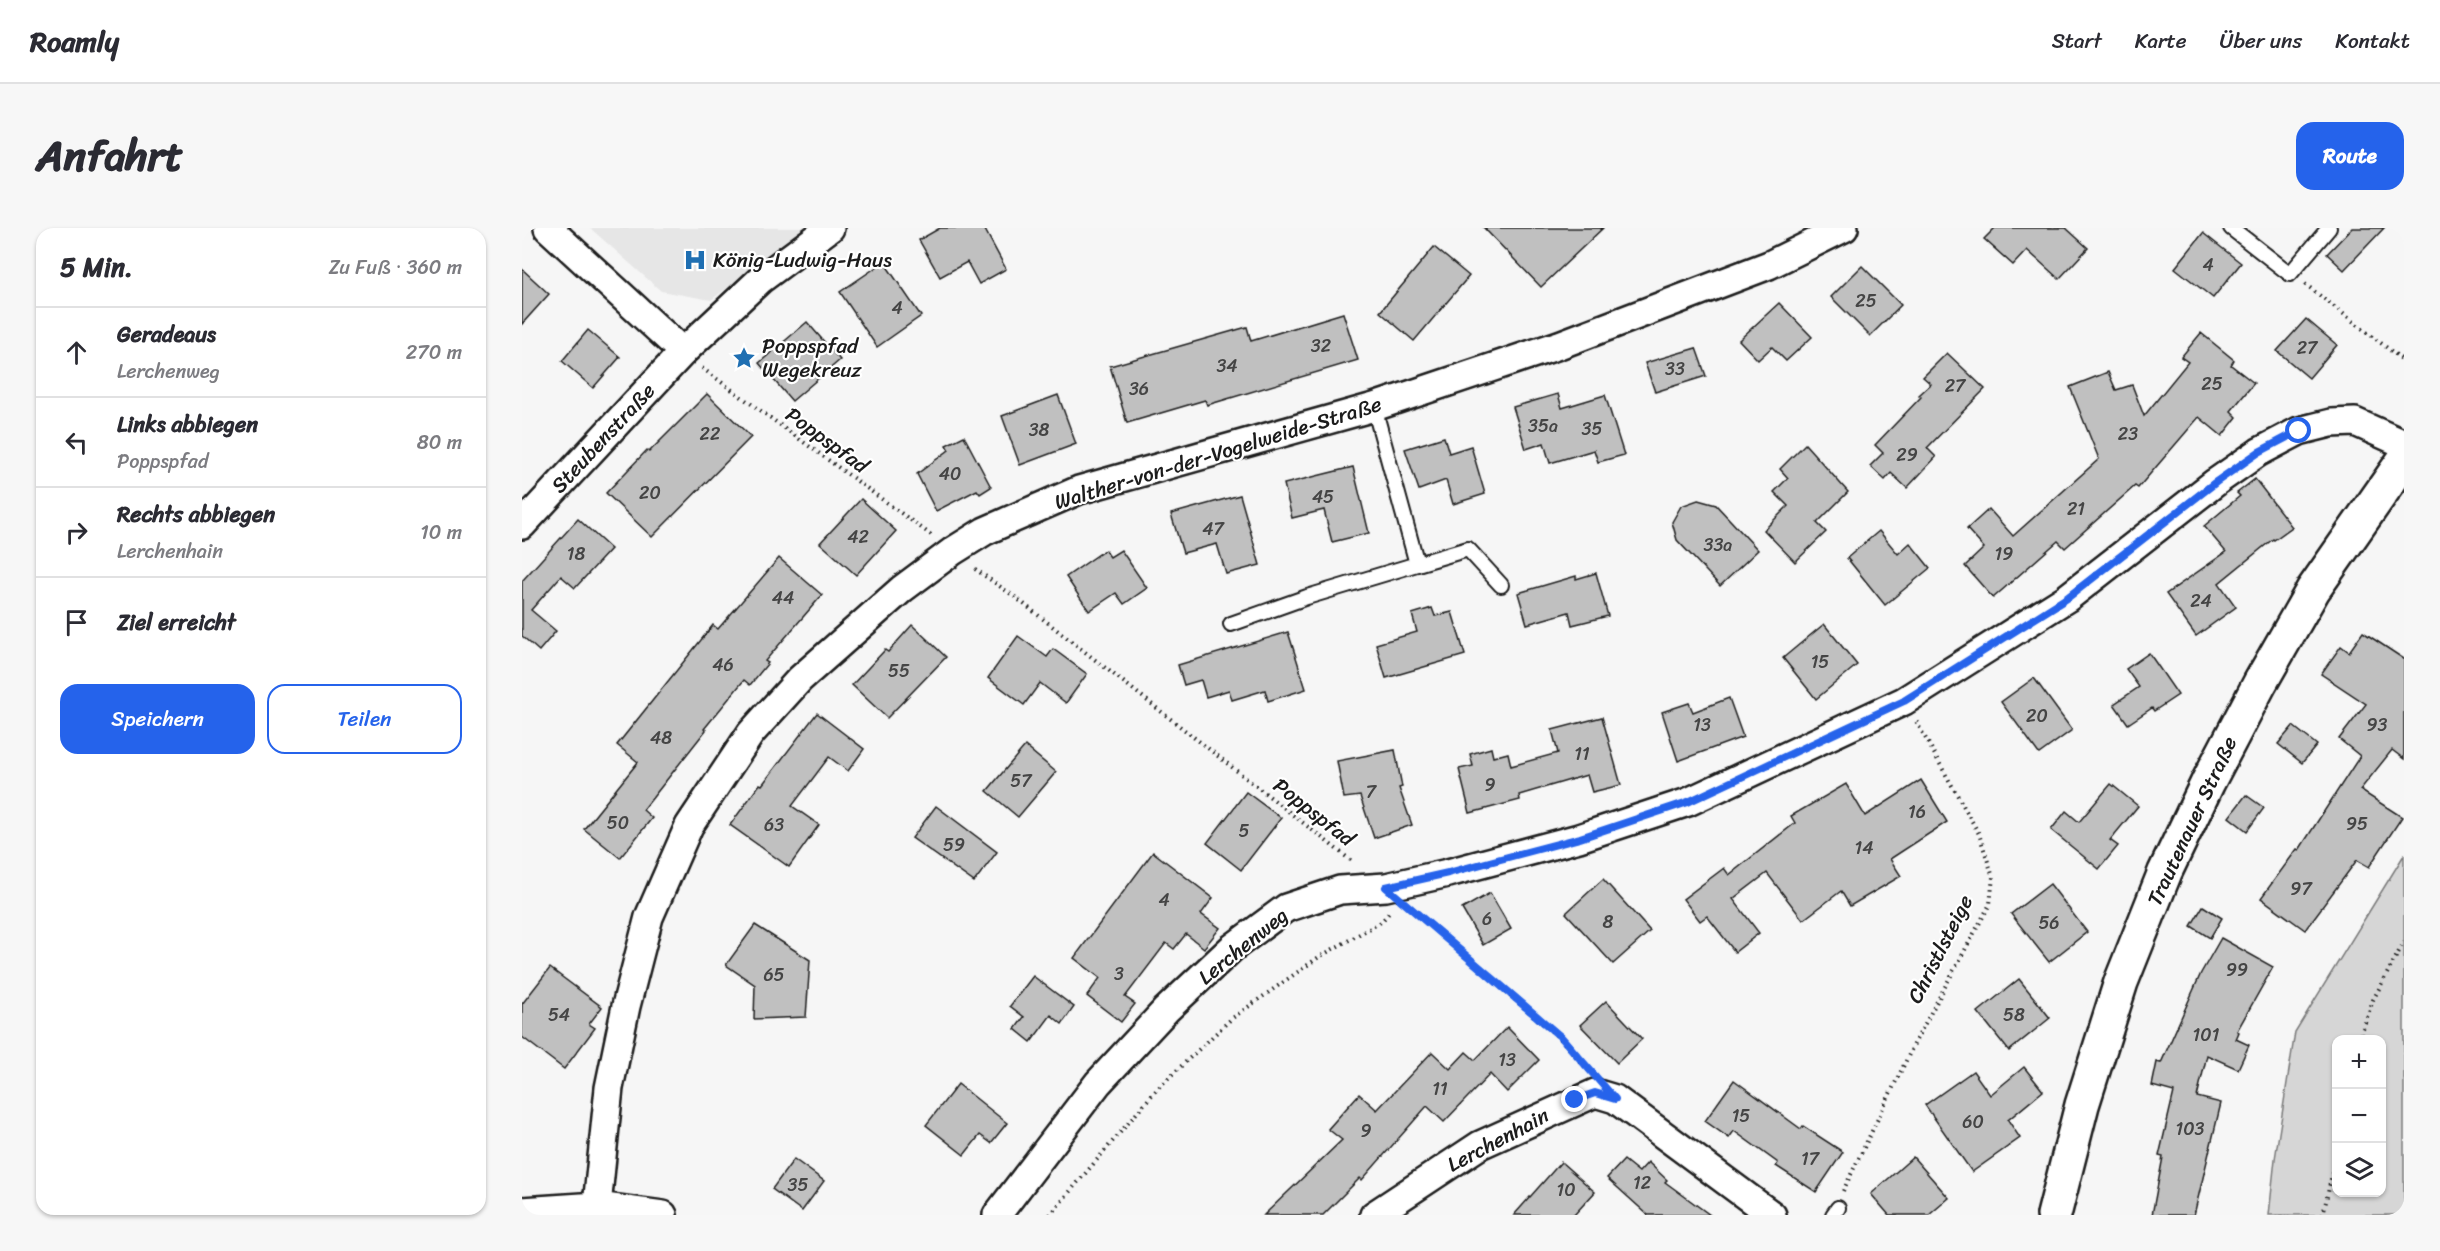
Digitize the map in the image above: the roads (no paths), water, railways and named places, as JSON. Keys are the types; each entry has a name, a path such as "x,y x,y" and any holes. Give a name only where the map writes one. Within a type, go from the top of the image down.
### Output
{"street":[{"path":"548,228 683,352"},
{"name":"Steubenstraße","path":"522,525 683,352 760,280 830,228"},
{"name":"Walther-von-der-Vogelweide-Straße","path":"597,1206 609,1088 626,1006 650,917 689,826 751,733 800,679 902,589 953,551 986,531 1079,490 1374,407 1559,345 1758,270 1844,228"},
{"name":"Lerchenweg","path":"997,1215 1098,1083 1166,1010 1232,948 1286,908 1340,890 1394,893 1448,873 1580,838 1688,802 1904,701 2067,598 2216,482 2259,452 2299,431 2331,423 2355,422 2404,444"},
{"name":"Trautenauer Straße","path":"2054,1215 2082,1105 2121,982 2165,872 2260,682 2313,590 2404,460"},
{"name":"Lerchenhain","path":"1374,1215 1480,1145 1595,1093 1615,1099 1772,1215"},
{"path":"522,1211 597,1206 663,1215"}],"lane":[{"path":"2231,228 2290,274 2329,228"},
{"path":"1374,407 1417,564"},
{"path":"1231,624 1307,597 1468,549 1501,585"}],"place":[{"name":"König-Ludwig-Haus","path":"695,260"},
{"name":"Poppspfad Wegekreuz","path":"744,358"}]}
